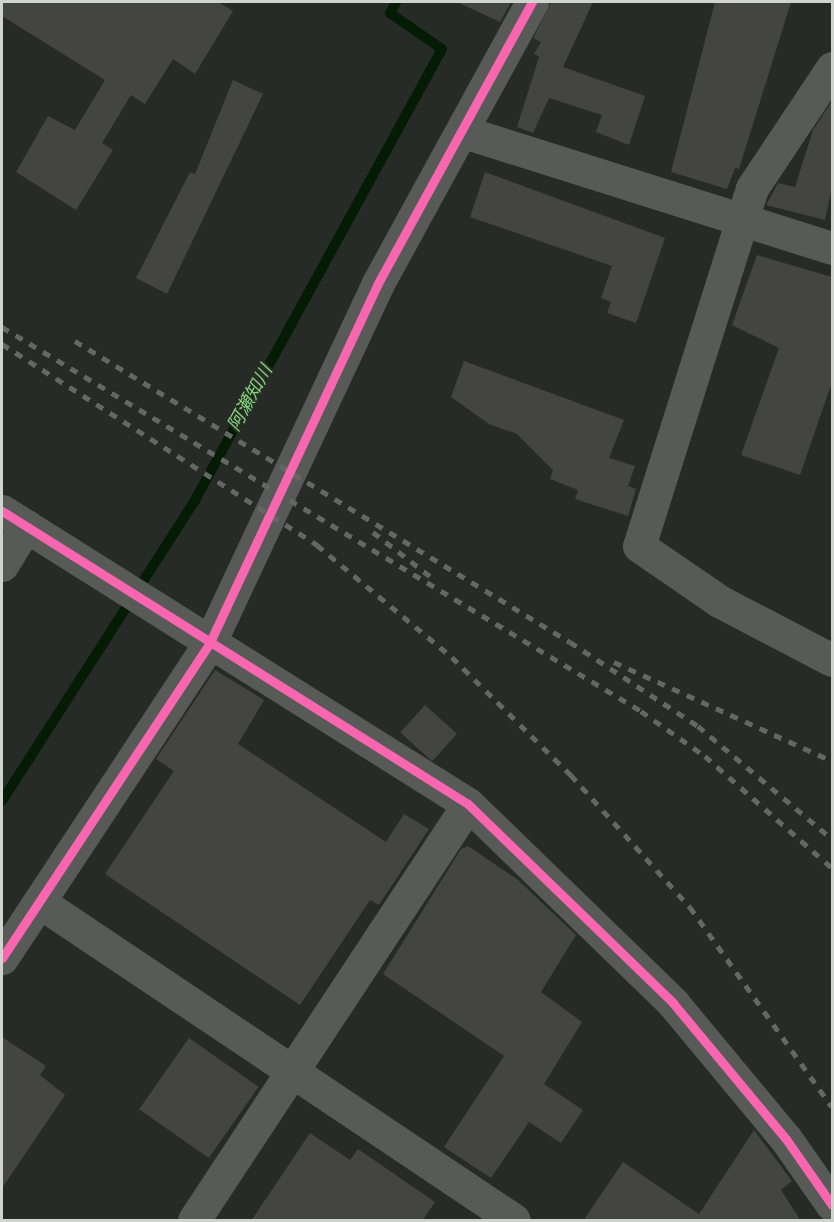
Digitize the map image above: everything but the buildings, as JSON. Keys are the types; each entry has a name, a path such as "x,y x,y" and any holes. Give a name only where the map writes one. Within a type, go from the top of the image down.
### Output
{"street":[{"path":"2,958 41,903 210,642 377,285 464,132 532,2"},
{"path":"832,68 752,188 639,546 719,601 832,660"},
{"path":"464,132 743,222 832,248"},
{"path":"2,565 24,525 468,804 673,1003 786,1139 832,1205"},
{"path":"194,1221 468,804"},
{"path":"2,927 41,903"},
{"path":"41,903 293,1068 514,1221"}],"waterway":[{"name":"阿瀬知川","path":"2,801 195,500 442,49 390,13 396,2"}],"railway":[{"path":"2,327 641,711 705,756 832,868"},
{"path":"75,341 570,642 698,726 832,839"},
{"path":"2,344 317,545 452,657 571,775 690,907 832,1107"},
{"path":"373,532 430,576"},
{"path":"614,662 832,761"}],"cycle path":[{"path":"2,958 210,642 377,285 532,2"},
{"path":"2,511 468,804 673,1003 786,1139 832,1205"}]}
